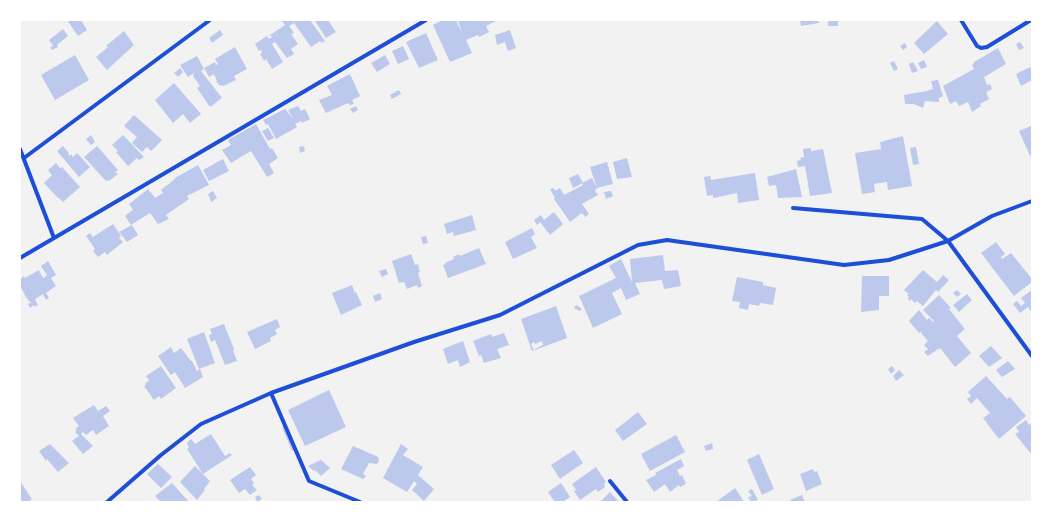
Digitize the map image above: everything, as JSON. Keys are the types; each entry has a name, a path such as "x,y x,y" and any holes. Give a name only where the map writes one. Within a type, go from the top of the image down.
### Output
{"street":[{"path":"24,158 210,20"},
{"path":"20,258 426,20"},
{"path":"961,20 977,46 981,48 987,48 1031,20"},
{"path":"20,149 54,238"},
{"path":"107,502 161,455 202,424 271,393 414,342 500,315 638,245 667,240 844,266 889,260 948,241 992,216 1032,201"},
{"path":"793,208 922,219 948,241 1032,356"},
{"path":"271,393 309,481 360,502"},
{"path":"610,481 628,502"}],"building":[{"path":"67,20 81,20 87,30 78,36"},
{"path":"281,20 310,20 325,41 322,43 320,41 311,47 294,23 289,26 294,33 291,34 298,44 291,49 294,54 287,58 275,42 272,44 283,62 272,69 266,59 264,61 260,54 262,53 261,50 259,51 255,44 267,36 269,39 272,37 270,35 285,25"},
{"path":"328,20 336,32 326,38 315,21"},
{"path":"443,20 456,20 462,33 458,20 498,20 486,26 489,32 479,37 478,35 466,40 472,53 450,62 433,25"},
{"path":"800,20 818,20 819,23 801,26"},
{"path":"828,20 838,20 838,26 828,26"},
{"path":"937,21 948,34 924,54 914,43"},
{"path":"63,29 68,36 57,45 58,47 52,50 50,47 53,46 49,40"},
{"path":"220,30 223,35 212,43 209,38"},
{"path":"510,30 516,48 508,51 505,42 497,45 495,35"},
{"path":"124,31 134,45 107,70 96,57 108,47 106,46"},
{"path":"426,33 438,60 419,68 406,42"},
{"path":"1020,42 1024,48 1019,50 1016,44"},
{"path":"905,43 907,47 903,50 900,46"},
{"path":"403,46 409,59 398,64 392,51"},
{"path":"235,47 247,69 234,76 236,80 223,86 219,85 214,74 209,77 204,68 215,62 216,65 218,64 215,59"},
{"path":"998,48 1006,64 984,77 987,85 990,84 992,89 986,92 989,99 980,104 981,106 972,112 968,102 959,106 956,101 950,104 943,86 974,69 972,65 974,62"},
{"path":"75,55 89,80 55,100 41,75"},
{"path":"385,55 390,64 377,72 371,63"},
{"path":"197,56 204,69 201,71 222,98 210,107 197,88 200,86 193,76 194,73 188,77 180,65"},
{"path":"924,60 927,67 921,69 918,63"},
{"path":"894,61 898,69 894,71 890,63"},
{"path":"913,62 918,71 912,73 909,64"},
{"path":"1030,67 1032,71 1032,80 1021,86 1016,74"},
{"path":"180,68 183,72 178,77 174,73"},
{"path":"350,74 360,96 352,100 354,104 350,105 348,103 326,113 319,100 332,95 327,86"},
{"path":"938,80 943,96 939,98 939,102 925,101 923,108 914,104 905,104 904,95 933,89 931,81"},
{"path":"174,83 201,114 190,123 183,114 173,123 155,100"},
{"path":"399,90 401,94 392,99 390,95"},
{"path":"298,106 301,111 305,109 310,119 302,123 301,121 295,124 297,127 276,139 268,124 266,125 263,120 285,109 293,119 288,110"},
{"path":"356,106 358,110 353,113 350,109"},
{"path":"134,115 162,140 151,151 147,147 142,152 132,143 137,137 124,126"},
{"path":"256,124 270,149 272,148 278,158 269,164 274,173 267,177 251,151 231,163 222,150 231,145 228,140"},
{"path":"1031,126 1032,155 1030,156 1019,131"},
{"path":"268,128 274,138 268,141 262,131"},
{"path":"91,135 95,142 91,145 86,139"},
{"path":"123,135 144,157 139,160 137,158 128,166 112,145"},
{"path":"903,136 912,186 888,190 887,182 874,184 875,192 862,194 855,153 881,149 880,142"},
{"path":"63,146 70,156 71,154 73,157 77,153 90,167 79,177 57,151"},
{"path":"97,146 118,170 115,172 118,174 109,181 106,181 84,157"},
{"path":"304,146 305,151 300,153 299,147"},
{"path":"916,147 919,164 913,165 910,148"},
{"path":"811,148 811,151 823,149 832,193 810,196 805,166 798,167 797,161 804,157 803,149"},
{"path":"627,158 632,177 617,179 613,162"},
{"path":"223,159 229,171 209,181 203,170"},
{"path":"607,162 613,184 597,188 590,167"},
{"path":"56,163 60,168 62,167 80,187 63,202 44,183 52,175 48,170"},
{"path":"198,165 209,185 187,196 189,199 166,215 169,219 158,224 150,213 131,225 125,216 133,210 129,204 148,189 155,198 163,193 161,190 175,178"},
{"path":"796,169 802,197 778,198 776,185 769,186 767,177"},
{"path":"755,173 759,200 738,203 737,193 713,198 713,195 707,196 704,177 710,176 711,180"},
{"path":"578,174 583,183 573,188 569,178"},
{"path":"592,178 597,188 595,191 598,195 582,204 589,214 585,217 582,213 570,222 554,199 555,198 550,189 554,188 555,191 560,188 564,195 583,185 582,183"},
{"path":"213,191 217,198 211,202 208,194"},
{"path":"611,191 613,196 606,199 604,192"},
{"path":"554,212 563,224 550,235 540,222 537,225 534,220 541,215 544,220"},
{"path":"472,215 476,230 454,236 453,232 447,234 444,224"},
{"path":"113,224 121,236 119,238 123,242 107,255 105,252 98,257 93,251 95,249 86,236 90,233 93,237"},
{"path":"132,225 138,235 127,242 119,232"},
{"path":"532,228 535,234 531,237 537,248 513,259 505,242"},
{"path":"426,236 428,243 423,244 421,237"},
{"path":"996,242 1005,254 1001,257 1002,259 1011,253 1032,279 1032,282 1014,296 981,253"},
{"path":"479,248 486,264 448,278 443,265 446,264 445,263 454,259 453,257 459,254 460,256"},
{"path":"411,254 415,265 418,264 420,272 418,273 422,286 418,288 417,285 407,289 404,282 399,283 392,261"},
{"path":"663,255 665,271 678,270 681,286 664,289 662,280 635,283 640,294 626,300 621,288 612,293 622,314 593,328 579,296 616,278 609,266 621,259 632,282 630,259"},
{"path":"48,261 56,275 51,278 56,286 46,293 49,298 46,300 43,294 35,299 38,305 34,307 34,305 30,308 28,304 32,302 30,302 26,297 20,286 20,279 24,276 25,278 39,270 43,278 47,275 41,266"},
{"path":"386,269 388,274 382,277 379,271"},
{"path":"923,270 937,282 943,275 949,280 938,292 936,290 923,306 917,301 915,303 911,299 910,301 907,295 909,294 904,290"},
{"path":"862,276 889,276 889,296 879,296 879,310 861,312"},
{"path":"737,277 763,282 763,285 776,288 773,305 760,303 759,306 749,304 748,310 739,308 740,302 732,301"},
{"path":"352,285 362,305 341,315 332,293"},
{"path":"957,290 961,294 957,297 953,293"},
{"path":"1032,290 1032,313 1028,307 1020,313 1013,304 1017,301 1021,306 1025,303 1021,298"},
{"path":"380,293 382,299 375,302 373,296"},
{"path":"967,294 972,300 959,312 953,305"},
{"path":"939,295 951,308 949,309 965,329 957,336 971,353 955,367 940,348 928,356 924,352 928,349 924,345 928,341 921,333 922,331 919,333 909,321 919,310 927,320 929,318 933,322 934,321 923,310"},
{"path":"576,305 582,309 580,311 574,308"},
{"path":"556,306 567,338 535,350 543,345 542,341 535,344 534,342 531,344 534,350 532,351 521,319"},
{"path":"277,319 280,327 275,330 277,334 270,338 271,341 255,349 247,332"},
{"path":"224,324 237,361 225,365 215,340 211,342 209,335 212,334 210,329"},
{"path":"204,332 215,363 199,369 187,339"},
{"path":"504,333 509,345 497,349 501,358 484,363 481,355 479,356 473,341 491,334 492,337"},
{"path":"463,341 470,362 460,367 458,360 448,364 443,349"},
{"path":"991,346 1002,358 989,367 979,356"},
{"path":"171,347 174,353 181,348 192,361 197,371 200,369 203,377 185,388 175,372 171,375 158,356"},
{"path":"1008,361 1015,369 1002,377 996,370"},
{"path":"161,366 176,388 161,399 159,396 154,400 144,386 149,380 146,376"},
{"path":"892,366 895,370 891,374 888,369"},
{"path":"899,370 904,375 896,381 893,376"},
{"path":"986,376 1007,399 1010,397 1026,416 999,439 983,418 990,413 977,398 971,404 967,399 971,396 968,392"},
{"path":"329,390 346,427 305,446 288,410"},
{"path":"94,405 98,411 106,406 110,411 103,416 109,426 96,435 93,430 86,435 83,432 81,434 93,446 83,454 72,441 79,436 75,432 77,430 75,429 79,426 73,418"},
{"path":"638,412 647,424 623,441 615,430"},
{"path":"1026,420 1029,425 1032,423 1032,455 1015,434 1019,432 1016,427"},
{"path":"286,425 296,449 292,451 282,427"},
{"path":"211,434 225,456 230,453 232,455 203,474 187,449 189,448 187,443 191,439 195,444"},
{"path":"676,435 685,452 650,471 641,454"},
{"path":"712,443 713,449 706,451 704,446"},
{"path":"50,444 69,463 58,472 47,459 46,461 39,451"},
{"path":"401,444 408,449 403,455 423,467 418,475 434,489 424,501 412,490 417,484 414,481 407,492 383,478"},
{"path":"353,446 378,457 379,461 377,464 369,463 363,474 366,476 363,479 341,469"},
{"path":"574,450 583,463 560,479 551,465"},
{"path":"759,454 774,489 762,495 747,460"},
{"path":"681,459 684,466 677,470 680,476 682,475 686,484 680,487 679,485 670,492 665,484 654,492 646,480 656,475 655,473"},
{"path":"321,460 330,468 321,476 308,466"},
{"path":"158,464 172,477 161,488 147,474"},
{"path":"195,466 210,481 197,500 180,482"},
{"path":"250,467 256,475 251,479 254,483 252,485 257,490 250,495 245,489 239,493 230,480"},
{"path":"596,467 606,482 604,484 605,487 598,492 596,489 580,500 574,491 576,490 572,484"},
{"path":"813,469 814,472 817,471 822,484 806,491 800,474"},
{"path":"20,481 32,499 28,502 20,502"},
{"path":"172,483 189,502 161,502 155,496"},
{"path":"561,483 570,497 564,502 555,502 548,492"},
{"path":"735,488 744,502 716,502"},
{"path":"752,489 758,500 751,502 748,497 752,496 748,491"},
{"path":"610,492 619,502 600,502"},
{"path":"259,495 262,499 257,502 255,497"},
{"path":"802,495 805,502 791,502 790,500"}]}
